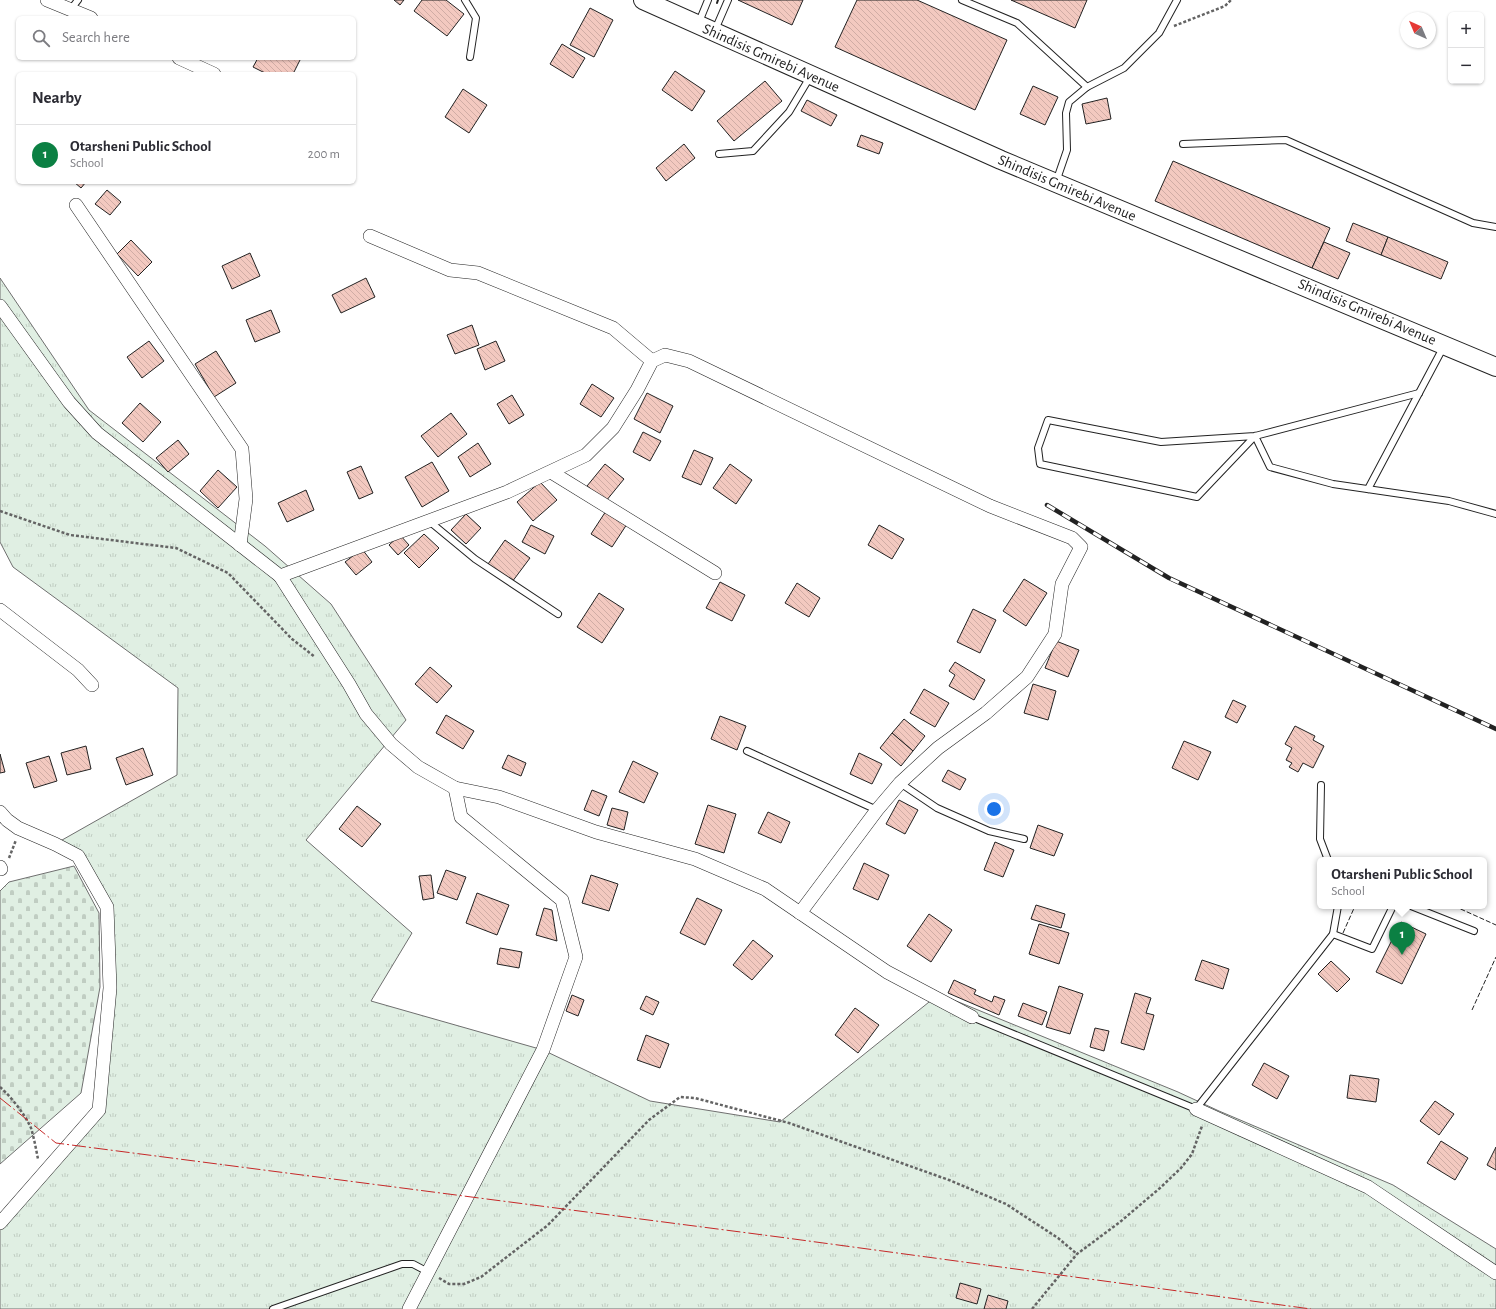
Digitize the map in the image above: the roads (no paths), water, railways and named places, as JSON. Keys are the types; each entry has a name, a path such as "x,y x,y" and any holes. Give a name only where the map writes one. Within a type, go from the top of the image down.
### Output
{"main road":[{"name":"Shindisis Gmirebi Avenue","path":"643,0 810,76 1055,183 1495,365"}],"street":[{"path":"47,0 75,5 89,16"},
{"path":"183,60 210,72"},
{"path":"76,205 242,449 246,499 240,545"},
{"path":"370,236 450,270 478,273 613,328 652,361"},
{"path":"0,306 70,402 97,433 280,576 349,684 366,714 392,744 418,767 455,788 499,797 596,832 695,859 765,889 887,972 972,1017"},
{"path":"280,576 507,492 586,455 613,428 637,390 652,361 665,355 689,361 990,506 1072,538 1081,547 1062,584 1055,634 1027,677 986,713 938,748 900,784 877,810 800,913"},
{"path":"551,472 715,573"},
{"path":"0,610 78,670 92,685"},
{"path":"409,1309 543,1050 576,957 562,900 461,817 455,788"},
{"path":"0,812 7,820 18,828 56,844 78,856 107,906 110,988 99,1110 0,1223"},
{"path":"1201,1111 1368,1187 1496,1274"}],"lane":[{"path":"465,0 476,18 470,57"},
{"path":"697,25 708,0"},
{"path":"714,33 728,0"},
{"path":"962,0 1017,23 1087,87"},
{"path":"1055,183 1067,150 1066,113 1068,102 1087,87 1124,68 1159,33 1177,0"},
{"path":"719,154 753,150 789,112 810,76"},
{"path":"1183,144 1286,140 1474,223 1496,227"},
{"path":"1368,489 1444,345"},
{"path":"1255,436 1197,497 1040,464 1038,448 1048,420 1161,442 1255,436 1419,393"},
{"path":"1255,436 1270,467 1333,484 1449,501 1496,514"},
{"path":"429,521 475,559 558,614"},
{"path":"747,751 877,810"},
{"path":"900,784 937,808 989,830 1024,839"},
{"path":"1321,785 1320,839 1327,857"},
{"path":"972,1017 1201,1111 1333,934 1337,909"},
{"path":"1333,934 1372,949 1392,909"},
{"path":"1419,909 1474,931"},
{"path":"273,1309 402,1264 413,1264 428,1272"}],"railway":[{"path":"1047,505 1169,578 1496,729"}],"place":[{"name":"Otarsheni Public School","path":"1402,955"}]}
